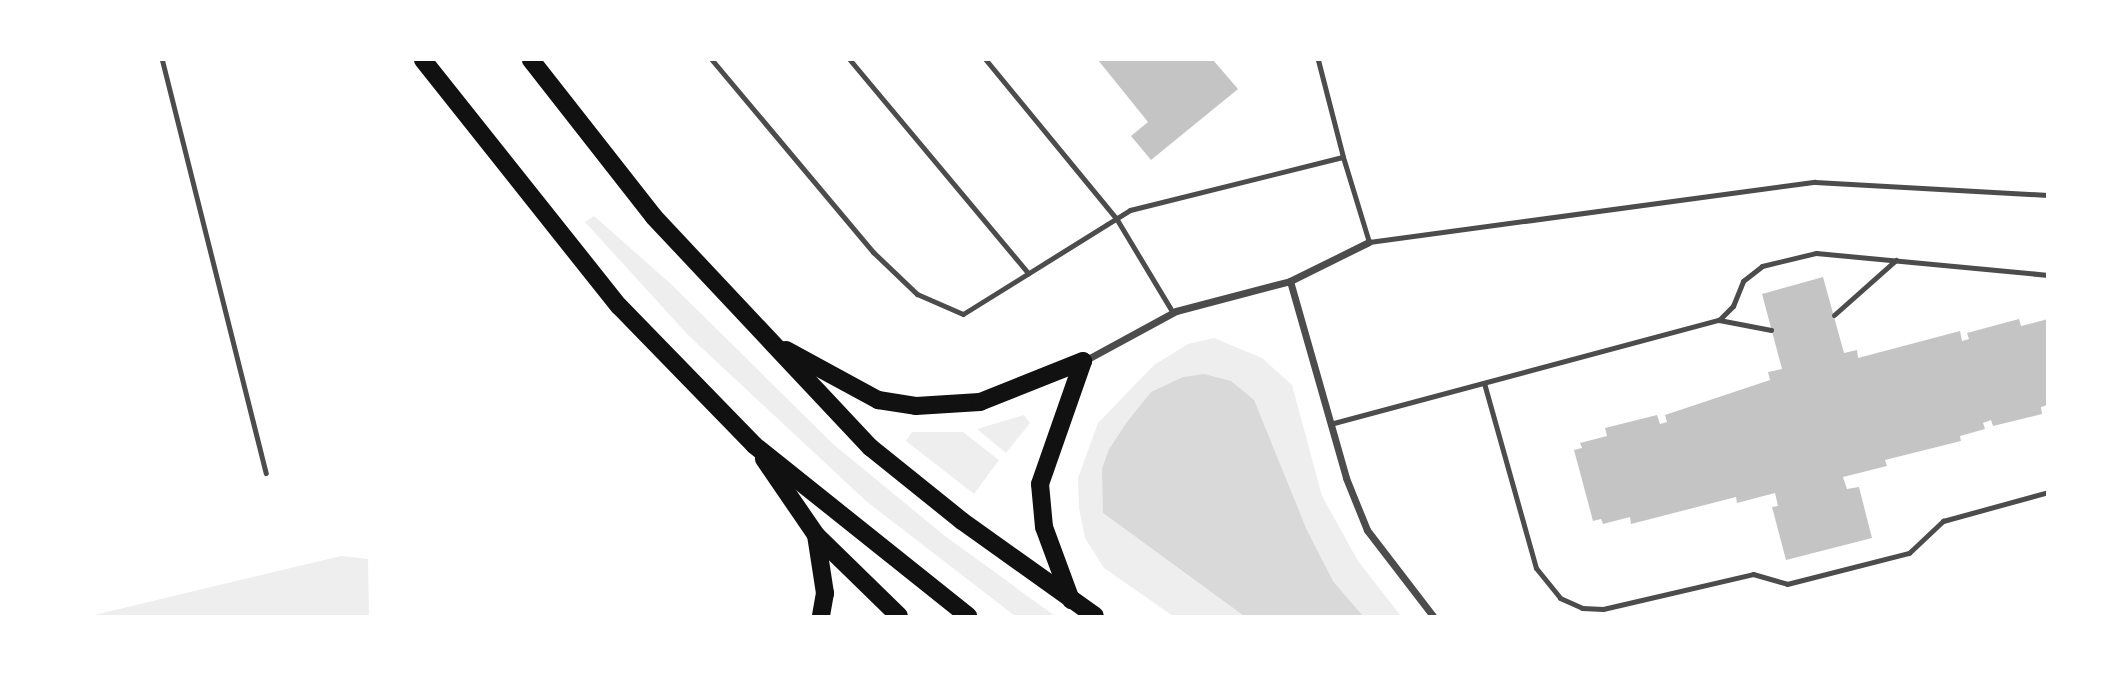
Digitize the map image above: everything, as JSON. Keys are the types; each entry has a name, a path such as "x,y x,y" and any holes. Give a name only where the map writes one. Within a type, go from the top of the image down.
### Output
{"main road":[{"path":"423,60 619,306 754,445 968,617"},
{"path":"531,60 654,217 870,447 1095,617"},
{"path":"765,338 878,400 916,406 979,402 1083,361"},
{"path":"1071,600 1044,527 1040,484 1083,361"},
{"path":"754,445 816,535 899,617"},
{"path":"816,535 825,593 821,617"}],"street":[{"path":"1083,361 1173,313 1290,281 1369,242"},
{"path":"1290,281 1330,424 1367,530 1433,617"}],"lane":[{"path":"162,60 267,473"},
{"path":"712,60 873,252 917,294 963,314 1130,210 1343,157"},
{"path":"850,60 1028,273"},
{"path":"986,60 1116,218 1173,313"},
{"path":"1318,60 1343,157 1369,242 1815,182 2048,195"},
{"path":"1719,320 1733,306 1743,281 1762,266 1816,253 2048,275"},
{"path":"1834,315 1896,260"},
{"path":"1330,424 1719,320 1771,330"},
{"path":"1484,383 1536,568 1560,598 1582,608 1603,609 1753,574 1787,584 1909,554 1943,522 2048,492"}],"shaded area":[{"path":"594,216 671,284 833,444 945,536 1055,616 1015,616 866,501 688,335 585,222"},
{"path":"1214,338 1262,358 1292,385 1322,496 1358,561 1401,616 1363,616 1333,581 1306,528 1151,392 1109,449 1103,513 1244,616 1173,616 1104,568 1085,538 1079,508 1078,478 1098,423 1154,365 1188,344"},
{"path":"1204,374 1231,381 1254,400 1306,528 1333,581 1363,616 1244,616 1103,513 1102,469 1109,449 1127,422 1151,392 1183,377"},
{"path":"1024,415 1030,423 1006,453 977,429"},
{"path":"912,432 963,432 999,460 974,494 906,441"},
{"path":"341,556 368,559 369,616 90,616"}],"building":[{"path":"1098,60 1213,60 1238,89 1151,160 1131,136 1148,122"},
{"path":"1823,277 1844,353 1857,350 1858,358 1960,331 1962,341 1969,339 1967,333 2019,319 2021,326 2048,319 2048,405 2041,407 2042,414 1993,426 1991,420 1983,423 1985,429 1960,436 1961,441 1885,460 1887,466 1843,477 1847,489 1859,487 1872,538 1786,560 1772,507 1778,506 1775,493 1737,503 1736,497 1631,524 1630,517 1603,524 1601,519 1593,521 1574,450 1582,448 1580,443 1607,436 1605,428 1657,415 1660,424 1667,422 1665,415 1770,380 1768,372 1782,369 1762,294"}]}
